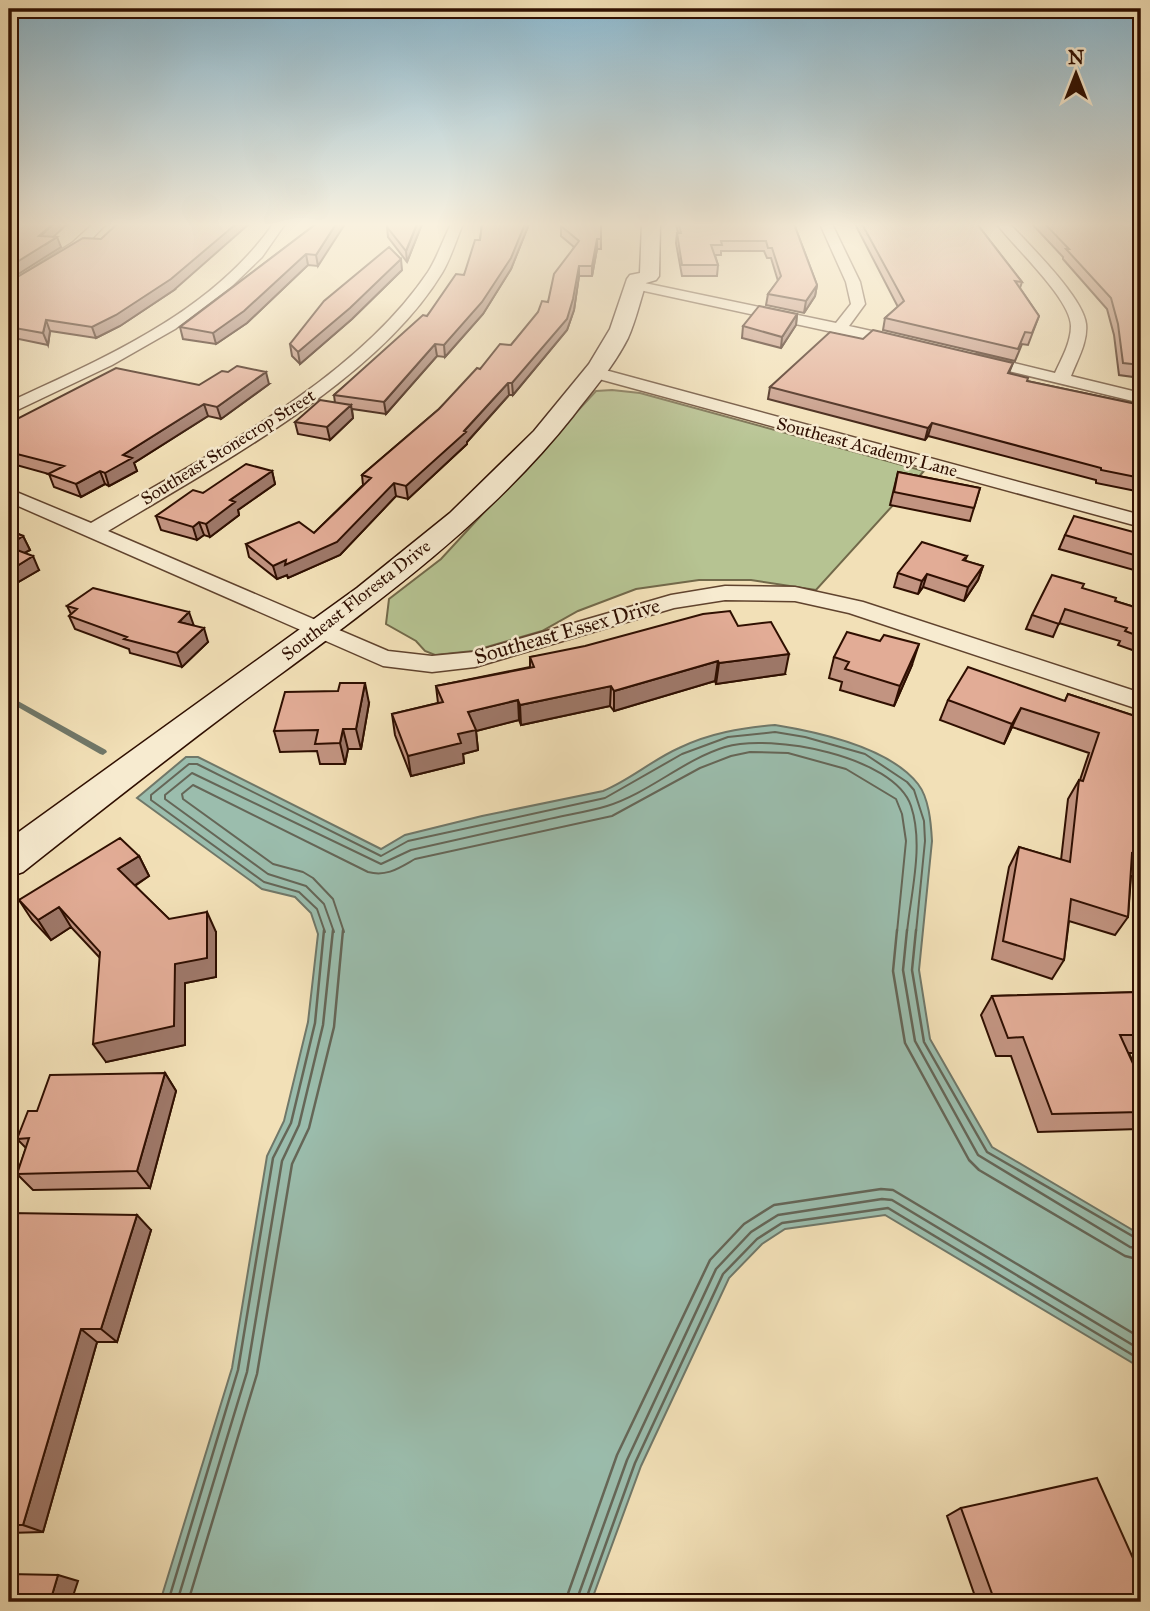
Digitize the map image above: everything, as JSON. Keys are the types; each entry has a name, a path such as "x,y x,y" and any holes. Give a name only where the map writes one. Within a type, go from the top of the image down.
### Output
{"street":[{"path":"9,409 91,370 176,323 205,299"},
{"name":"Southeast Stonecrop Street","path":"93,531 299,405 357,359 415,299"},
{"name":"Southeast Floresta Drive","path":"9,860 319,630 435,540 500,480 559,419 621,331 631,299"},
{"path":"714,299 919,345"},
{"path":"841,327 858,304 857,299"},
{"path":"1061,379 1075,342 1078,320 1065,299"},
{"path":"958,355 1141,397"},
{"name":"Southeast Academy Lane","path":"594,372 1141,522"},
{"name":"Southeast Essex Drive","path":"9,495 383,658 432,664 475,659 671,602 724,593 795,594 855,607 1141,702"}],"green space":[{"path":"596,391 640,393 924,471 816,590 751,580 699,580 636,589 578,611 542,631 473,651 435,655 386,624 389,599 441,559"}],"water":[{"path":"775,725 831,737 871,751 905,771 922,790 929,811 932,841 919,970 930,1039 992,1147 1141,1235 1141,1368 885,1215 785,1229 762,1244 729,1278 641,1466 591,1602 160,1602 232,1368 267,1156 284,1121 308,1022 318,934 311,913 295,897 262,889 137,798 186,757 198,757 381,849 405,835 603,791 669,753 702,738"}],"building":[{"path":"9,299 140,299 92,327 46,320 43,333 9,327"},
{"path":"217,299 257,299 213,333 180,327"},
{"path":"359,299 298,352 290,344 324,301"},
{"path":"439,299 484,299 444,345 435,344 384,402 334,395 423,315 427,316"},
{"path":"549,299 573,299 567,319 512,383 508,383 464,431 466,432 406,486 394,483 337,542 285,565 286,560 273,566 246,544 299,522 314,533 371,478 362,475 439,409 477,368 480,369 500,344 511,345 538,312 542,301 548,302"},
{"path":"1027,299 1039,316 1032,333 1025,332 1018,349 885,318 904,301"},
{"path":"1111,299 1141,299 1141,365 1123,363 1118,324"},
{"path":"759,306 797,314 782,337 743,326"},
{"path":"873,330 1013,363 1008,373 1028,378 1027,381 1141,405 1141,478 1101,470 932,423 928,428 770,387 830,332 863,339"},
{"path":"237,366 266,372 217,407 204,404 123,455 132,458 105,473 100,471 76,484 48,474 64,466 9,452 9,423 116,368 199,385 222,371 228,372"},
{"path":"320,400 351,405 327,427 295,422"},
{"path":"246,464 272,471 230,500 235,502 206,524 199,522 193,527 156,516 193,490 203,493"},
{"path":"898,472 980,488 974,508 894,492"},
{"path":"1074,516 1141,534 1141,557 1065,535"},
{"path":"9,530 23,536 9,545"},
{"path":"922,542 967,556 963,560 983,566 968,587 927,574 922,581 898,573"},
{"path":"9,547 33,556 9,571"},
{"path":"1052,575 1084,584 1082,588 1141,609 1141,637 1125,631 1127,628 1065,609 1059,624 1032,615"},
{"path":"93,588 189,612 179,622 204,628 177,653 124,639 127,637 69,616 77,609 67,606"},
{"path":"730,611 738,626 771,622 789,654 718,661 614,691 611,686 520,705 518,700 468,712 476,730 458,734 461,743 408,756 392,714 443,702 436,686 534,667 530,657 585,646 703,614"},
{"path":"847,632 880,641 884,635 919,644 900,686 845,669 849,662 834,657"},
{"path":"968,667 1065,701 1068,694 1141,718 1141,856 1132,853 1128,917 1071,899 1064,960 1003,941 1019,847 1070,862 1079,780 1083,781 1099,733 1021,708 1012,724 948,700"},
{"path":"340,683 365,683 356,729 343,729 340,743 315,744 318,730 274,731 285,692 338,691"},
{"path":"120,838 139,856 118,869 169,919 207,912 207,958 175,964 174,1026 93,1044 100,952 59,907 38,920 19,900"},
{"path":"1141,992 1141,1035 1120,1035 1141,1081 1141,1112 1052,1114 1023,1037 1008,1038 992,996"},
{"path":"165,1073 137,1171 17,1174 29,1138 17,1139 28,1111 37,1111 50,1075"},
{"path":"9,1213 137,1215 101,1329 81,1329 23,1525 9,1525"},
{"path":"1097,1478 1141,1576 1141,1602 995,1602 961,1508"},
{"path":"9,1574 58,1575 50,1602 9,1602"}],"waterway":[{"path":"9,699 103,752"}]}
